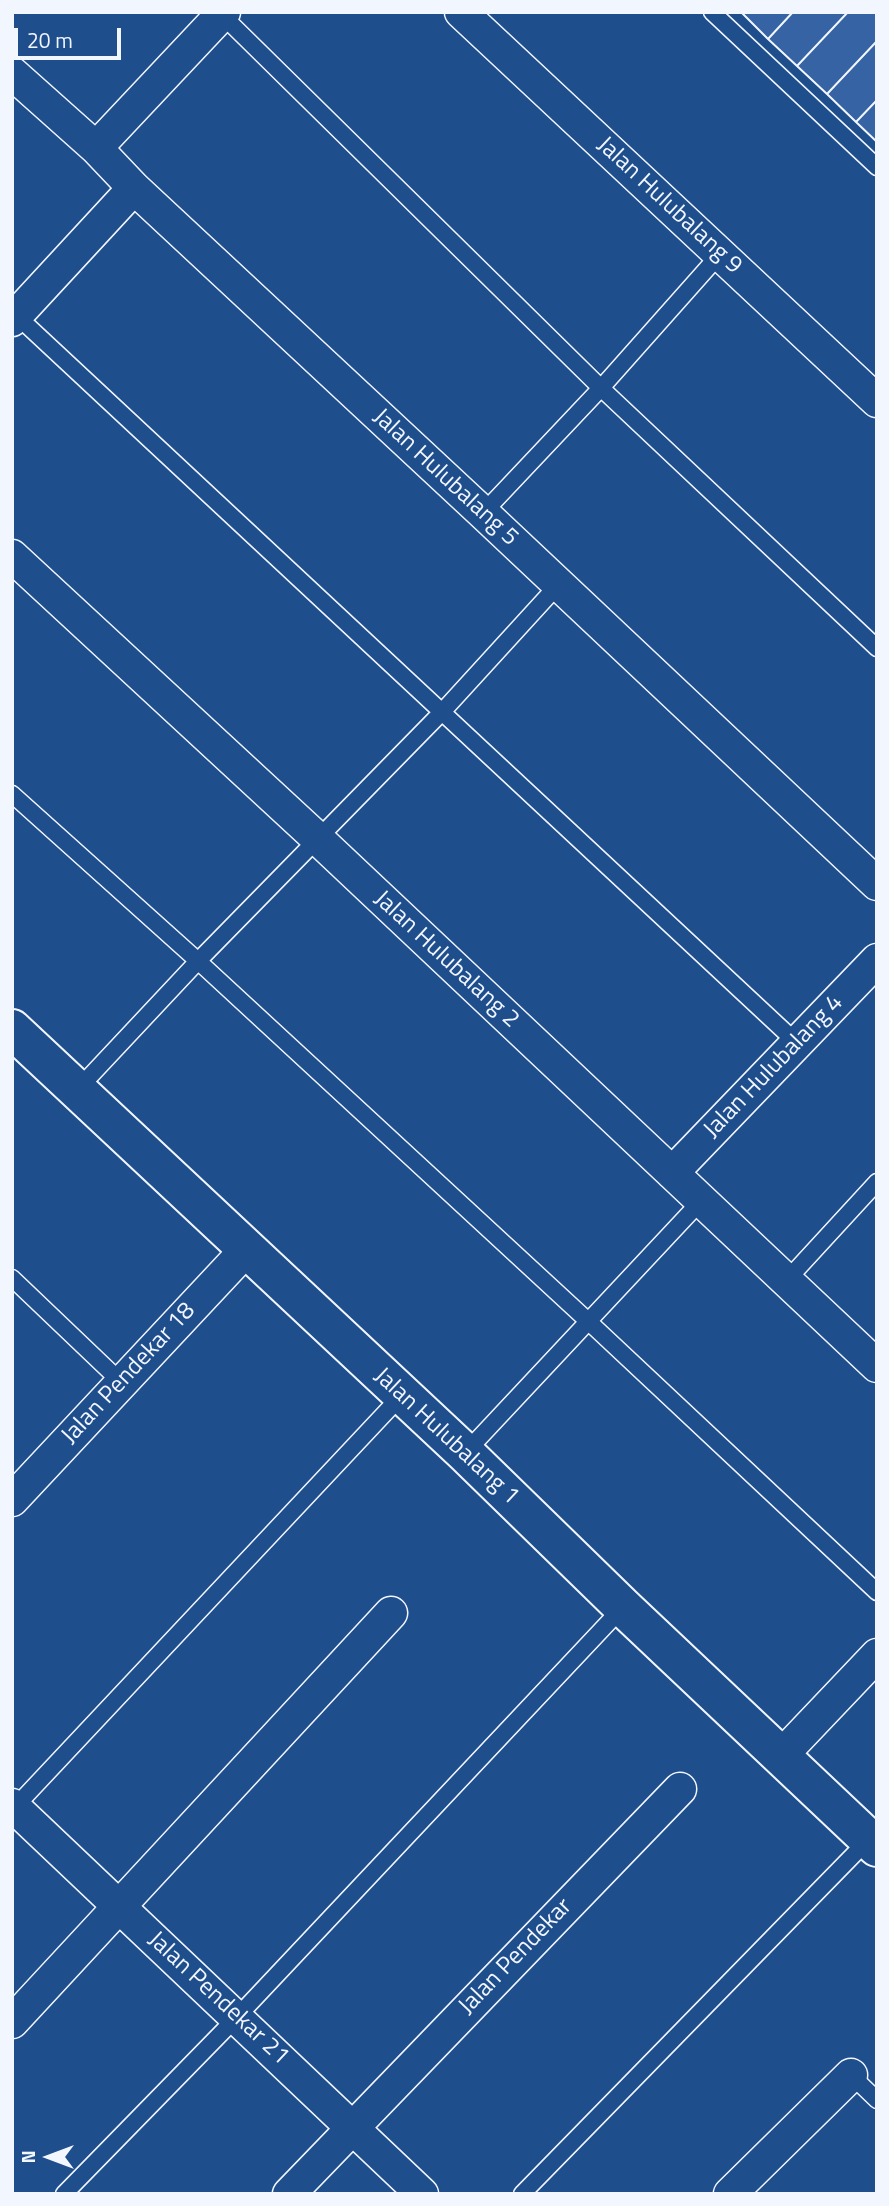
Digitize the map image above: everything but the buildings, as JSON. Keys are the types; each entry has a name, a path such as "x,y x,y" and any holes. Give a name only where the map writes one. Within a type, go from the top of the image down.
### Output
{"street":[{"name":"Jalan Hulubalang 9","path":"461,12 877,401"},
{"path":"96,148 222,13"},
{"name":"Jalan Hulubalang 5","path":"12,73 96,148 134,188 877,884"},
{"path":"14,317 134,188"},
{"name":"Jalan Hulubalang 2","path":"12,556 318,839 877,1366"},
{"name":"Jalan Hulubalang 4","path":"672,1173 877,960"},
{"name":"Jalan Hulubalang 1","path":"12,1029 465,1453 623,1607 873,1843"},
{"name":"Jalan Pendekar 18","path":"12,1500 246,1250"},
{"path":"12,2022 391,1614"},
{"path":"781,1756 877,1655"},
{"name":"Jalan Pendekar","path":"289,2194 680,1788"},
{"name":"Jalan Pendekar 21","path":"14,1806 422,2194"},
{"path":"739,2191 851,2075"}],"lane":[{"path":"712,12 877,167"},
{"path":"222,13 601,388 877,648"},
{"path":"484,513 601,388 720,254"},
{"path":"14,317 797,1042"},
{"path":"78,1089 198,961 442,712 558,585"},
{"path":"12,793 589,1322 877,1592"},
{"path":"786,1281 877,1182"},
{"path":"465,1453 701,1201"},
{"path":"12,1278 121,1382"},
{"path":"14,1806 359,1444 402,1395"},
{"path":"64,2194 237,2017 623,1607"},
{"path":"522,2194 873,1843"},
{"path":"851,2075 877,2100"}]}
